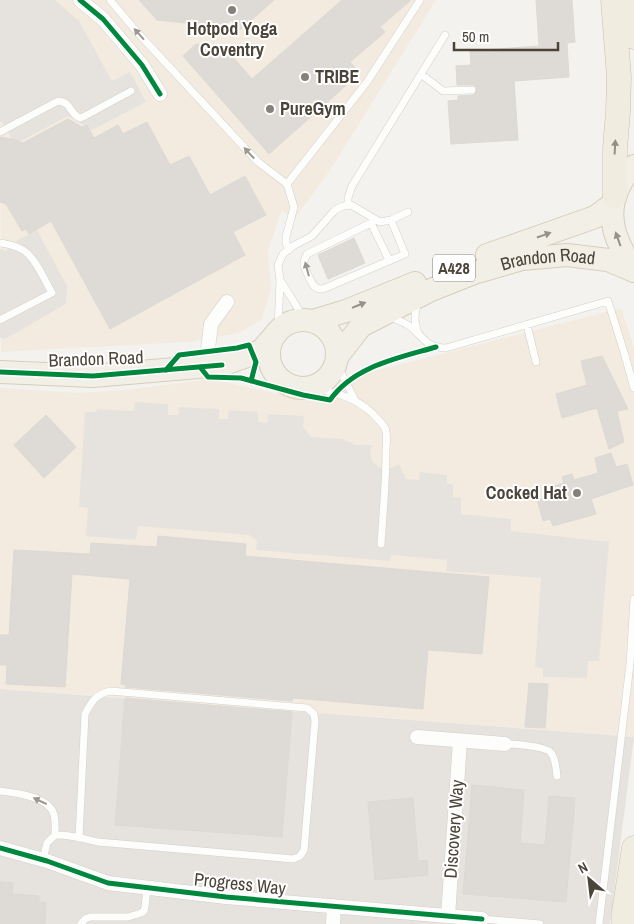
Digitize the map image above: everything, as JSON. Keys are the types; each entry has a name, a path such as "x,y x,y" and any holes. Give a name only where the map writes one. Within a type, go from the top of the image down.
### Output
{"highway":[{"path":"613,0 619,77 614,148 614,200"},
{"path":"626,0 634,37"},
{"path":"624,924 624,912 634,848"}],"main road":[{"path":"634,166 622,181 614,200 613,218 615,233 621,249 634,270"},
{"name":"Brandon Road","path":"309,320 346,311 490,254 595,217 614,200"},
{"name":"Brandon Road","path":"337,360 361,326 424,293 474,273 531,258 566,255 608,260 634,270"},
{"path":"309,320 322,326 330,333 336,345 337,360 329,376 316,386 299,388 286,383 275,373 270,362 270,348 276,333 290,323 309,320"},
{"name":"Brandon Road","path":"0,372 93,376 214,366 261,351 276,333"},
{"name":"Brandon Road","path":"214,366 261,374 286,383"}],"street":[{"path":"80,0 103,19 142,65 160,94"},
{"path":"214,366 211,324 227,302"},
{"path":"417,737 505,744"},
{"name":"Discovery Way","path":"448,920 460,741"},
{"name":"Progress Way","path":"0,848 43,860 108,883 226,897 334,906 448,920 482,919"},
{"path":"333,924 334,906"}],"lane":[{"path":"110,0 137,32 258,162 286,184 294,207 286,237 289,250"},
{"path":"286,184 367,82 420,0"},
{"path":"348,205 352,186 445,35"},
{"path":"421,74 443,91 472,90"},
{"path":"0,132 58,101 67,104 76,117 80,118 131,91"},
{"path":"276,333 280,280 278,266 283,254 293,246 312,236 335,210 351,205 373,221 389,260"},
{"path":"392,220 405,254 323,289 319,289 312,284 304,266 307,254 373,221 392,220 408,212"},
{"path":"0,243 25,251 52,293 0,320"},
{"path":"280,280 309,320"},
{"path":"418,334 415,324 415,312 418,301 424,293"},
{"path":"383,314 402,321 411,327 425,342 436,347 446,348 608,301 634,388"},
{"path":"527,325 536,362"},
{"path":"337,360 355,400"},
{"path":"309,387 355,400 367,408 385,428 387,468 381,544"},
{"path":"599,924 630,664 634,600"},
{"path":"43,860 48,843 55,835 65,834 78,838 98,842 293,859 300,856 304,850 315,721 314,714 307,708 110,691 100,694 92,702 86,714 78,838"},
{"path":"505,744 551,752 557,776"},
{"path":"0,791 26,795 49,805 54,814 55,835"},
{"path":"81,924 90,916 128,917 141,913 145,907 147,888"},
{"path":"482,919 540,924"}],"shaded area":[{"path":"0,0 436,0 329,172 293,221 282,209 268,251 271,289 262,319 239,333 187,342 1,352"},
{"path":"0,0 55,0 79,21 112,81 130,72 146,102 92,130 68,116 15,144 2,121 0,122"},
{"path":"37,230 67,286 66,304 5,339 0,338 0,249 6,251 18,240"},
{"path":"621,308 634,347 634,737 0,689 0,388 79,393 134,389 211,379 306,400 355,376"},
{"path":"135,402 168,404 168,415 178,415 179,407 219,409 219,419 228,419 229,410 258,412 258,422 267,423 268,414 304,416 303,427 311,437 342,439 356,445 372,445 370,452 372,461 377,466 391,468 399,464 406,479 419,480 420,472 447,475 447,484 453,484 453,497 461,498 461,514 511,519 511,531 609,542 599,661 588,661 587,678 543,677 543,668 535,667 541,578 446,571 447,560 391,555 390,561 256,550 257,540 249,535 138,526 136,540 86,536 88,508 79,507 85,412 96,412 97,409 134,411"},
{"path":"0,689 634,737 610,924 0,924"}],"building":[{"path":"139,0 274,0 240,30 231,20 225,25 197,23 192,18 187,23 157,20"},
{"path":"342,0 411,0 380,27 385,32 350,62 360,73 269,154 183,56 196,44 225,48 252,79"},
{"path":"536,0 572,0 575,42 567,43 569,77 514,81 518,140 451,144 448,101 458,100 458,96 474,95 477,90 474,85 457,85 456,66 471,65 470,51 539,46"},
{"path":"68,119 82,127 87,125 94,138 118,125 123,134 147,122 170,165 189,156 210,195 245,176 266,215 233,232 245,255 110,329 51,221 29,234 26,229 22,231 6,204 0,202 0,137 23,143"},
{"path":"354,238 365,263 328,279 318,255"},
{"path":"602,356 628,409 617,411 624,442 609,449 597,408 562,418 556,394 587,385 581,361"},
{"path":"46,415 76,447 44,478 14,445"},
{"name":"Cocked Hat","path":"611,453 616,467 627,464 633,485 591,499 596,514 553,526 550,519 543,521 537,499 545,498 545,489 564,483 562,477 572,474 574,480 598,473 595,458"},
{"path":"158,536 246,544 245,556 489,577 482,654 428,650 423,709 293,698 292,701 125,687 126,685 121,684 130,579 72,574 65,687 6,684 7,665 0,665 0,635 9,635 14,550 90,554 91,543 157,547"},
{"path":"529,683 548,684 545,728 525,727"},
{"path":"125,698 292,712 282,837 115,825"},
{"path":"472,785 524,790 520,843 545,845 549,796 575,798 566,902 463,894"},
{"path":"413,798 418,861 427,860 428,875 375,880 368,802"},
{"path":"0,882 13,883 12,894 39,896 39,902 46,903 45,924 0,924"}],"cycle path":[{"path":"80,0 103,19 142,65 160,94"},
{"path":"166,370 179,355 249,345 256,362 251,381"},
{"path":"200,367 208,377 241,378 303,395 330,400 340,388 364,371 392,360 436,347"},
{"path":"0,372 93,376 222,365"},
{"path":"0,848 47,861 108,883 226,897 482,919"}],"place":[{"name":"Hotpod Yoga Coventry","path":"232,10"},
{"name":"TRIBE","path":"305,77"},
{"name":"PureGym","path":"270,109"},
{"name":"Cocked Hat","path":"577,493"}]}
